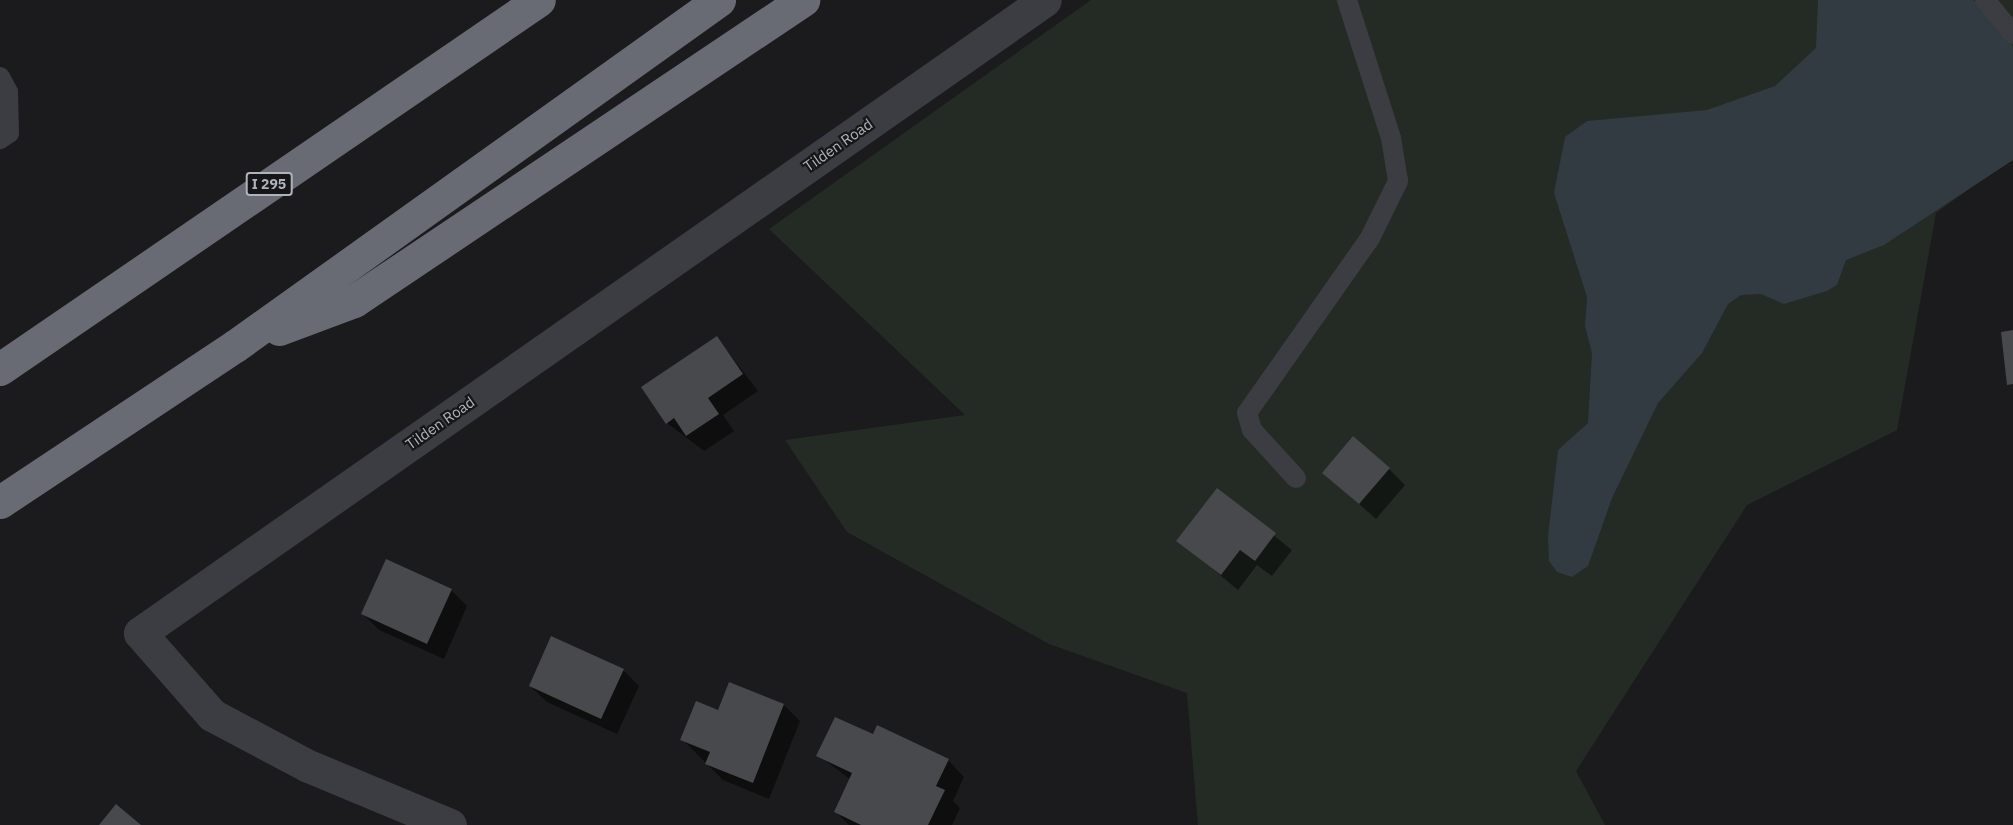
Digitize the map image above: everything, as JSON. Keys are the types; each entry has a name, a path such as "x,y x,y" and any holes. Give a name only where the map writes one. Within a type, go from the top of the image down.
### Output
{"highway":[{"name":"I 295","path":"0,369 539,0"},
{"path":"0,502 235,346 719,0"},
{"path":"235,346 354,301 803,0"}],"street":[{"name":"Tilden Road","path":"450,825 309,766 212,716 140,633 1045,0"}],"lane":[{"path":"1296,478 1252,430 1247,413 1370,238 1398,181 1391,138 1347,0"},
{"path":"1985,0 2013,34"},
{"path":"0,77 8,92 9,133 0,139"}],"shaded area":[{"path":"1091,0 2013,0 2013,22 2005,25 2013,44 2013,157 1936,213 1897,430 1747,505 1576,771 1605,825 1198,825 1187,693 1049,644 847,532 785,440 965,415 769,229"},
{"path":"1818,0 1973,0 2005,25 2013,48 2013,160 1884,245 1846,260 1837,285 1827,291 1784,304 1761,294 1741,295 1728,304 1702,353 1658,403 1612,498 1588,566 1572,577 1557,572 1549,561 1548,536 1558,450 1588,423 1592,353 1585,326 1587,297 1554,193 1565,137 1587,121 1707,110 1775,86 1816,48"}],"building":[{"path":"2013,330 2013,384 2007,385 2001,332"},
{"path":"717,336 743,374 708,398 719,414 686,436 674,418 666,424 641,387"},
{"path":"1353,436 1390,468 1359,504 1322,473"},
{"path":"1217,488 1276,533 1255,561 1240,550 1221,575 1176,541"},
{"path":"386,559 452,589 427,644 361,614"},
{"path":"551,636 624,669 601,719 529,686"},
{"path":"729,682 784,704 753,783 705,764 710,752 680,740 696,701 718,710"},
{"path":"835,717 873,734 877,725 949,759 936,786 945,790 928,825 861,825 834,812 852,773 816,756"},
{"path":"116,804 141,825 99,825"}]}
